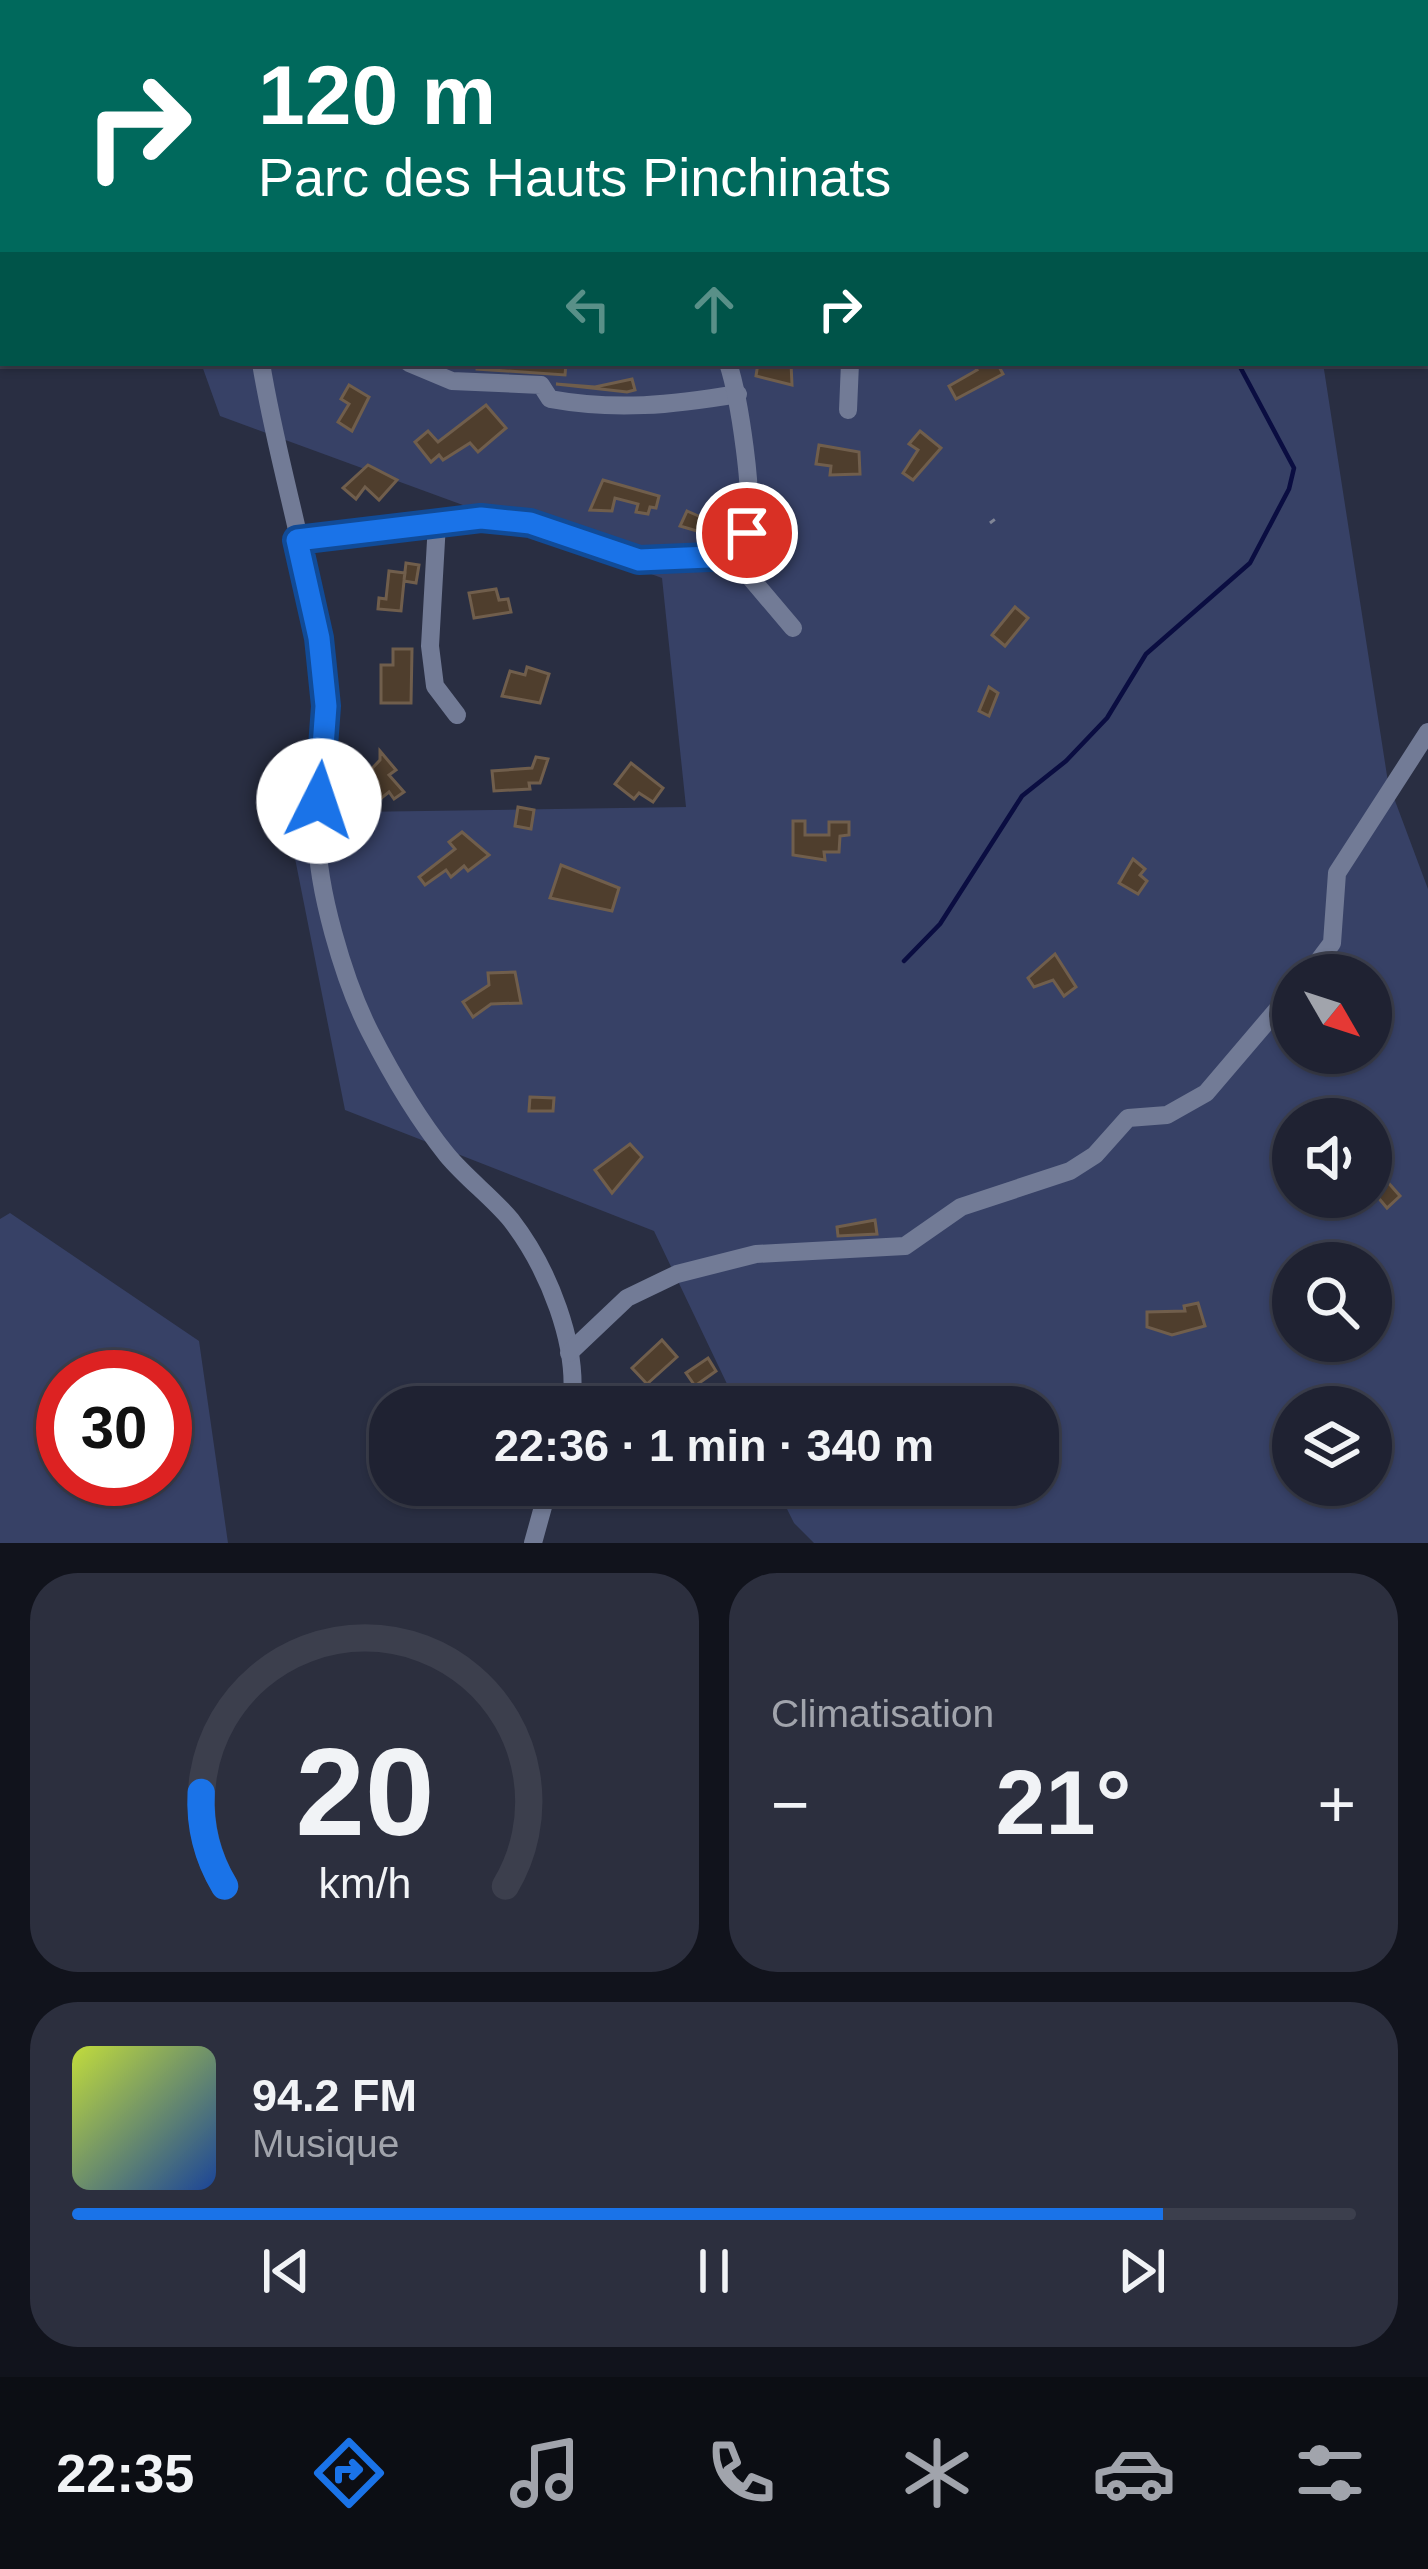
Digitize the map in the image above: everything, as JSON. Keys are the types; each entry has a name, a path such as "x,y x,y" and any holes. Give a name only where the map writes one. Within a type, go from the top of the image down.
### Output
{"street":[{"path":"262,366 319,638 326,706 317,833 320,875 368,1028 446,1153 495,1202 535,1257 569,1353 570,1386"},
{"path":"416,366 452,381 541,385 550,399 586,406 640,410 738,394"},
{"path":"729,366 738,394 747,533 733,556"},
{"path":"848,410 850,366"},
{"path":"297,540 481,518 530,523 639,560 733,556"},
{"path":"437,523 430,646 435,686 458,715"},
{"path":"733,556 793,628"},
{"path":"1324,954 1332,944 1337,873 1428,732"},
{"path":"569,1353 627,1298 677,1274 756,1254 905,1246 961,1207 1070,1171 1095,1155 1128,1118 1167,1114 1206,1093 1272,1016"},
{"path":"533,1543 543,1506"}],"path":[{"path":"990,523 998,517"}],"shaded area":[{"path":"202,366 1323,366 1388,782 1428,889 1428,1543 814,1543 794,1523 786,1506 1059,1506 1059,1386 728,1386 654,1231 345,1110 286,813 686,807 662,578 220,416"},
{"path":"10,1213 199,1341 228,1543 0,1543 0,1219"}],"building":[{"path":"477,366 566,366 565,375"},
{"path":"758,366 791,366 792,385 756,376"},
{"path":"975,366 999,366 1003,374 956,399 949,386 977,370"},
{"path":"632,379 635,390 627,392 556,384 595,387"},
{"path":"349,385 369,397 352,431 338,422 349,404 341,399"},
{"path":"486,405 506,428 478,452 470,443 431,462 415,442 428,431 438,442"},
{"path":"920,431 941,448 913,480 903,473 918,450 909,444"},
{"path":"819,445 859,452 860,474 830,475 831,466 816,464"},
{"path":"368,465 397,480 379,500 365,487 356,499 343,488"},
{"path":"603,480 659,496 656,508 650,507 648,514 636,512 638,504 615,498 612,511 590,510"},
{"path":"687,511 719,525 714,536 680,526"},
{"path":"406,563 419,565 416,583 404,581 401,611 378,609 379,598 386,599 389,571 405,573"},
{"path":"496,589 499,600 508,599 511,612 474,618 469,593"},
{"path":"1015,607 1028,618 1005,646 992,635"},
{"path":"393,649 412,649 411,703 381,703 381,665 393,665"},
{"path":"527,667 549,674 540,703 502,696 510,671 525,675"},
{"path":"989,687 998,693 989,716 979,711"},
{"path":"380,751 396,770 389,775 404,792 394,799 389,792 379,800 362,779 380,760"},
{"path":"536,757 548,759 540,783 529,783 530,789 494,791 492,771 532,768"},
{"path":"631,763 663,788 653,802 639,793 634,799 615,784"},
{"path":"518,807 534,810 531,829 515,826"},
{"path":"793,821 805,821 805,835 829,835 829,822 849,822 849,835 840,836 839,852 824,852 825,860 793,855"},
{"path":"462,832 489,855 468,871 464,866 451,877 446,870 425,885 419,877 455,849 449,842"},
{"path":"1133,859 1145,869 1140,875 1147,881 1138,894 1119,883"},
{"path":"561,865 619,888 612,911 550,898"},
{"path":"1055,954 1076,987 1064,996 1053,980 1034,987 1028,978"},
{"path":"515,972 521,1003 491,1004 473,1017 463,1002 489,985 488,973"},
{"path":"530,1097 554,1098 553,1111 529,1111"},
{"path":"630,1144 642,1157 612,1193 595,1170"},
{"path":"875,1220 877,1234 838,1236 837,1227"},
{"path":"1198,1303 1205,1326 1172,1335 1147,1327 1147,1312 1185,1311 1184,1306"},
{"path":"662,1340 677,1357 647,1384 632,1368"},
{"path":"708,1358 716,1371 695,1386 686,1373"}],"waterway":[{"path":"904,961 940,924 1022,796 1066,761 1107,718 1146,654 1250,563 1289,489 1294,468 1240,366"}],"route":[{"path":"319,801 326,706 319,638 297,540 481,518 530,523 639,560 699,560 733,556 747,533"}]}
